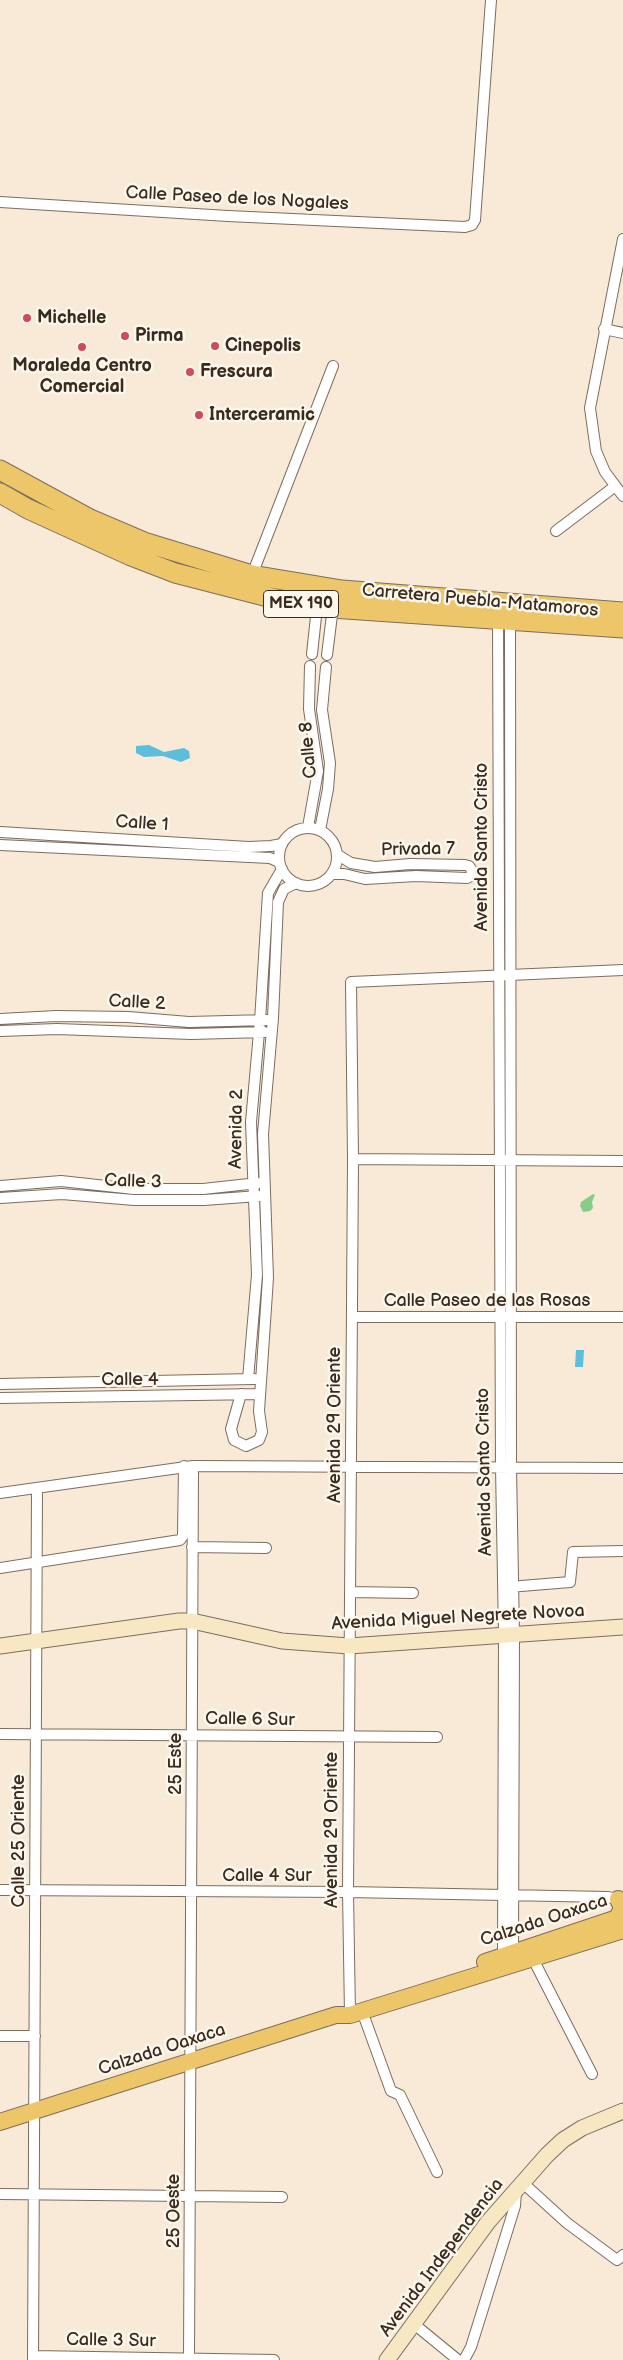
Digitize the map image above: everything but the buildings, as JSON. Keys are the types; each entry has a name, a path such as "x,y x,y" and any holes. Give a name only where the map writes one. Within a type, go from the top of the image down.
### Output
{"highway":[{"name":"Carretera Puebla-Matamoros","path":"0,470 90,519 144,542 252,575 342,590 623,612"},
{"name":"Carretera Puebla-Matamoros","path":"0,493 28,509 99,543 165,569 280,600 325,607 623,628"}],"main road":[{"name":"Avenida Miguel Negrete Novoa","path":"0,1646 179,1621 192,1621 282,1641 349,1646 623,1627"},
{"path":"620,1899 622,1908 621,1921"},
{"name":"Calzada Oaxaca","path":"349,2011 533,1959 621,1921"},
{"name":"Calzada Oaxaca","path":"0,2122 349,2011 508,1954 621,1921"},
{"name":"Avenida Independencia","path":"388,2360 488,2222 547,2155 563,2140 582,2128 623,2111"}],"street":[{"name":"Calle Paseo de los Nogales","path":"0,202 238,216 466,227 472,225 475,220 491,0"},
{"path":"623,239 619,272 604,329 590,408 596,450 605,472 614,487 623,496"},
{"path":"604,329 623,333"},
{"path":"252,575 333,366"},
{"path":"556,531 614,487"},
{"path":"312,654 325,607"},
{"path":"325,607 327,655"},
{"name":"Avenida Santo Cristo","path":"504,619 498,706 500,1160 506,1318"},
{"name":"Avenida Santo Cristo","path":"504,619 509,707 510,1160 503,1587 509,1634"},
{"name":"Calle 8","path":"308,827 318,771 309,709 310,666"},
{"name":"Calle 8","path":"320,830 328,789 330,764 322,710 326,667"},
{"path":"498,706 509,707"},
{"path":"308,827 320,830 330,837 338,855 332,874 324,881 315,885 305,886 287,878 280,866 282,844 291,833 308,827"},
{"name":"Calle 1","path":"0,832 249,847 282,844"},
{"path":"73,836 73,849"},
{"name":"Calle 1","path":"0,845 270,858 280,866"},
{"name":"Privada 7","path":"332,874 344,874 365,879 416,876 467,878 473,872 469,866 465,865 410,864 375,867 352,863 338,855"},
{"name":"Avenida 2","path":"248,1379 257,1275 251,1122 268,893 280,866"},
{"name":"Avenida 2","path":"241,1394 231,1430 234,1440 246,1446 259,1440 262,1432 259,1411 268,1278 263,1134 273,1018 278,902 284,889 296,883"},
{"path":"499,974 623,970"},
{"name":"Avenida 29 Oriente","path":"437,2172 400,2095 391,2091 349,2011 349,1646 353,1159 351,982 499,974"},
{"path":"499,987 510,987"},
{"path":"56,1016 57,1029"},
{"name":"Calle 2","path":"0,1018 56,1016 128,1017 189,1022 260,1021 273,1018"},
{"name":"Calle 2","path":"0,1031 57,1029 191,1034 272,1032"},
{"path":"353,1159 623,1161"},
{"name":"Calle 3","path":"0,1186 61,1181 134,1189 193,1189 264,1182"},
{"path":"29,1184 31,1196"},
{"name":"Calle 3","path":"0,1198 62,1194 134,1200 194,1200 265,1195"},
{"name":"Calle Paseo de las Rosas","path":"352,1317 623,1317"},
{"path":"248,1379 262,1379"},
{"name":"Calle 4","path":"0,1384 248,1379"},
{"name":"Calle 4","path":"0,1398 260,1394"},
{"path":"0,1568 180,1540 183,1536 188,1466"},
{"path":"0,1493 188,1466 623,1468"},
{"name":"25 Este","path":"188,1466 192,1547 191,2062"},
{"name":"Avenida Santo Cristo","path":"506,1466 514,1586 509,1634 508,1954"},
{"name":"Calle 25 Oriente","path":"33,2358 35,1562 37,1488"},
{"path":"192,1547 266,1548"},
{"path":"503,1587 570,1582 573,1552 623,1551"},
{"path":"350,1592 413,1593"},
{"name":"Calle 6 Sur","path":"0,1734 437,1737"},
{"name":"Calle 4 Sur","path":"0,1890 348,1892 608,1897 620,1899"},
{"path":"533,1959 592,2074"},
{"path":"0,2036 35,2036"},
{"name":"25 Oeste","path":"189,2359 191,2062"},
{"path":"464,2360 472,2347 507,2234 519,2188 567,2223 620,2257"},
{"path":"0,2194 282,2198"},
{"path":"414,2324 458,2360"},
{"name":"Calle 3 Sur","path":"33,2358 274,2360"}],"green space":[{"path":"593,1194 595,1195 592,1202 593,1208 590,1211 583,1212 580,1206 581,1202"}],"water":[{"path":"149,745 164,752 184,748 189,751 190,758 181,762 163,756 144,757 136,753 136,746"},
{"path":"576,1350 584,1350 583,1367 575,1367"}],"place":[{"name":"Michelle","path":"27,318"},
{"name":"Pirma","path":"125,336"},
{"name":"Cinepolis","path":"215,346"},
{"name":"Moraleda Centro Comercial","path":"82,347"},
{"name":"Frescura","path":"190,372"},
{"name":"Interceramic","path":"199,415"}]}
